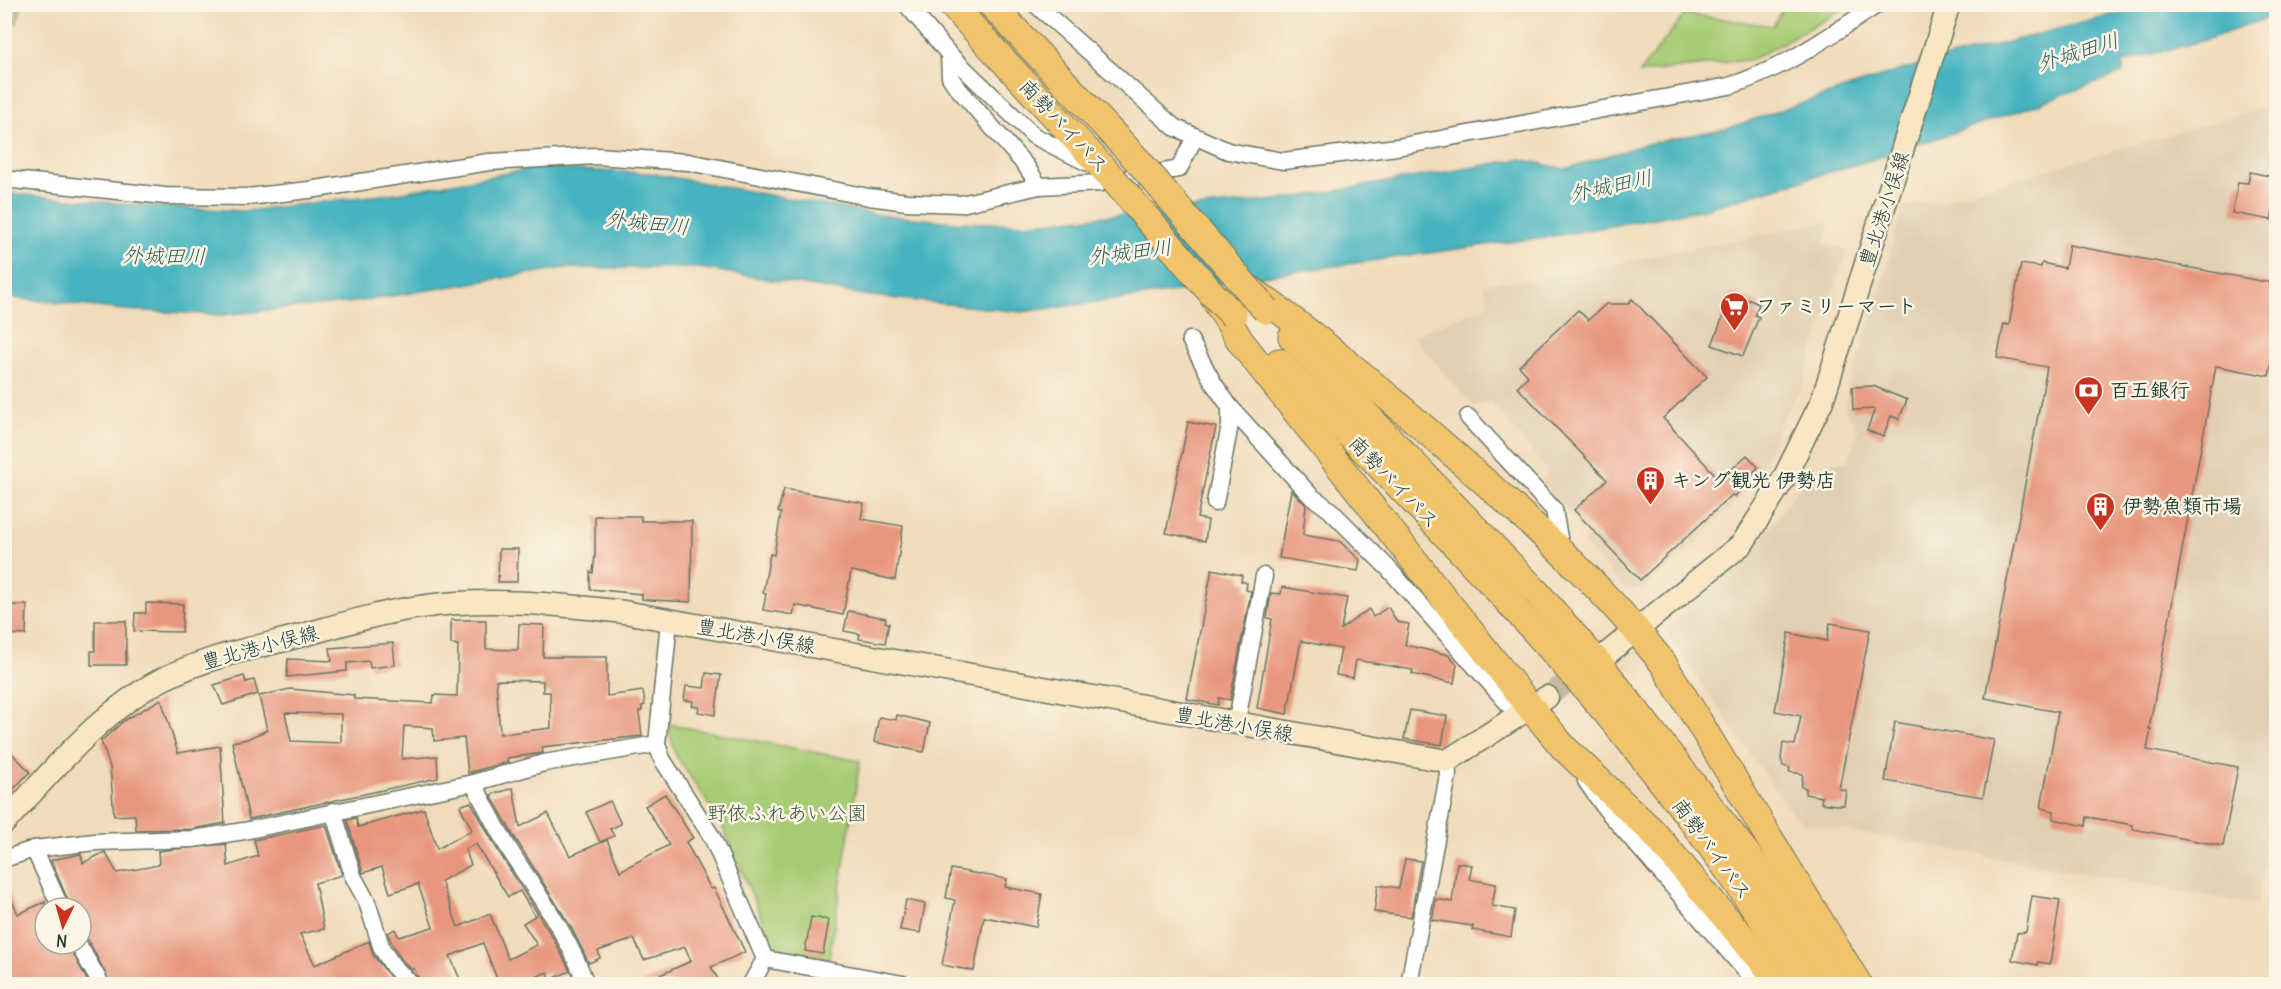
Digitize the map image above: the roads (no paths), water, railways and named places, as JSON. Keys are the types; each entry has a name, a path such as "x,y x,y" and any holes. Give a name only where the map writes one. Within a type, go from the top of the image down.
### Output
{"highway":[{"name":"南勢バイパス","path":"951,4 1114,180 1209,290 1518,611 1583,685 1654,771 1726,866 1808,984"},
{"name":"南勢バイパス","path":"991,4 1139,162 1237,279 1537,592 1603,669 1746,853 1838,984"},
{"path":"1237,279 1288,316 1385,394 1561,549 1636,629 1663,663 1858,984"},
{"path":"1209,290 1241,342 1564,748 1652,831 1782,984"}],"main road":[{"name":"豊北港小俣線","path":"1608,653 1742,544 1783,480 1822,401 1948,7"},
{"name":"豊北港小俣線","path":"4,823 88,737 130,699 169,676 217,657 394,612 443,605 480,603 582,607 669,621 1236,725 1447,761"},
{"path":"1447,761 1532,707"}],"street":[{"path":"906,4 949,54 1034,136 1069,151 1114,180"},
{"path":"1035,4 1156,114 1194,139 1228,151 1283,161 1398,147 1661,97 1710,90 1769,72 1878,4"},
{"path":"949,54 951,77 956,86 1026,166 1039,186"},
{"path":"4,179 165,196 247,197 319,189 489,162 578,156 704,164 907,202 961,204 1039,186 1102,183 1179,169 1194,139"},
{"path":"1190,340 1214,384 1230,407 1310,495 1330,510 1532,707"},
{"path":"1215,503 1230,425 1230,407"},
{"path":"1468,417 1554,510 1561,549"},
{"path":"1236,725 1264,576"},
{"path":"669,621 657,744 662,759 712,837 765,959"},
{"path":"4,859 34,849 95,842 193,839 244,831 473,783 544,763 657,744"},
{"path":"1564,748 1605,808 1757,984"},
{"path":"1409,984 1448,775 1447,761"},
{"path":"473,783 509,850 557,924 578,962 586,984"},
{"path":"333,811 353,876 367,902 382,949 393,966 411,984"},
{"path":"34,849 56,896"},
{"path":"85,956 101,984"},
{"path":"752,984 765,959"},
{"path":"765,959 903,984"}],"water":[{"name":"外城田川","path":"2150,5 2276,5 2276,15 2212,38 2123,62 2123,73 2010,114 1871,160 1704,209 1560,235 1276,274 1175,292 1022,312 871,296 700,268 564,268 356,302 222,315 125,310 5,297 4,193 161,207 245,211 397,193 535,168 649,173 879,215 956,222 1022,224 1288,199 1521,159 1565,169 1646,144 1728,128 1901,70"}],"tunnel":[{"path":"1547,697 1589,666"}],"place":[{"name":"ファミリーマート","path":"1735,332"},
{"name":"百五銀行","path":"2089,416"},
{"name":"キング観光 伊勢店","path":"1650,506"},
{"name":"伊勢魚類市場","path":"2101,532"}],"park label":[{"name":"野依ふれあい公園","path":"787,813"}]}
